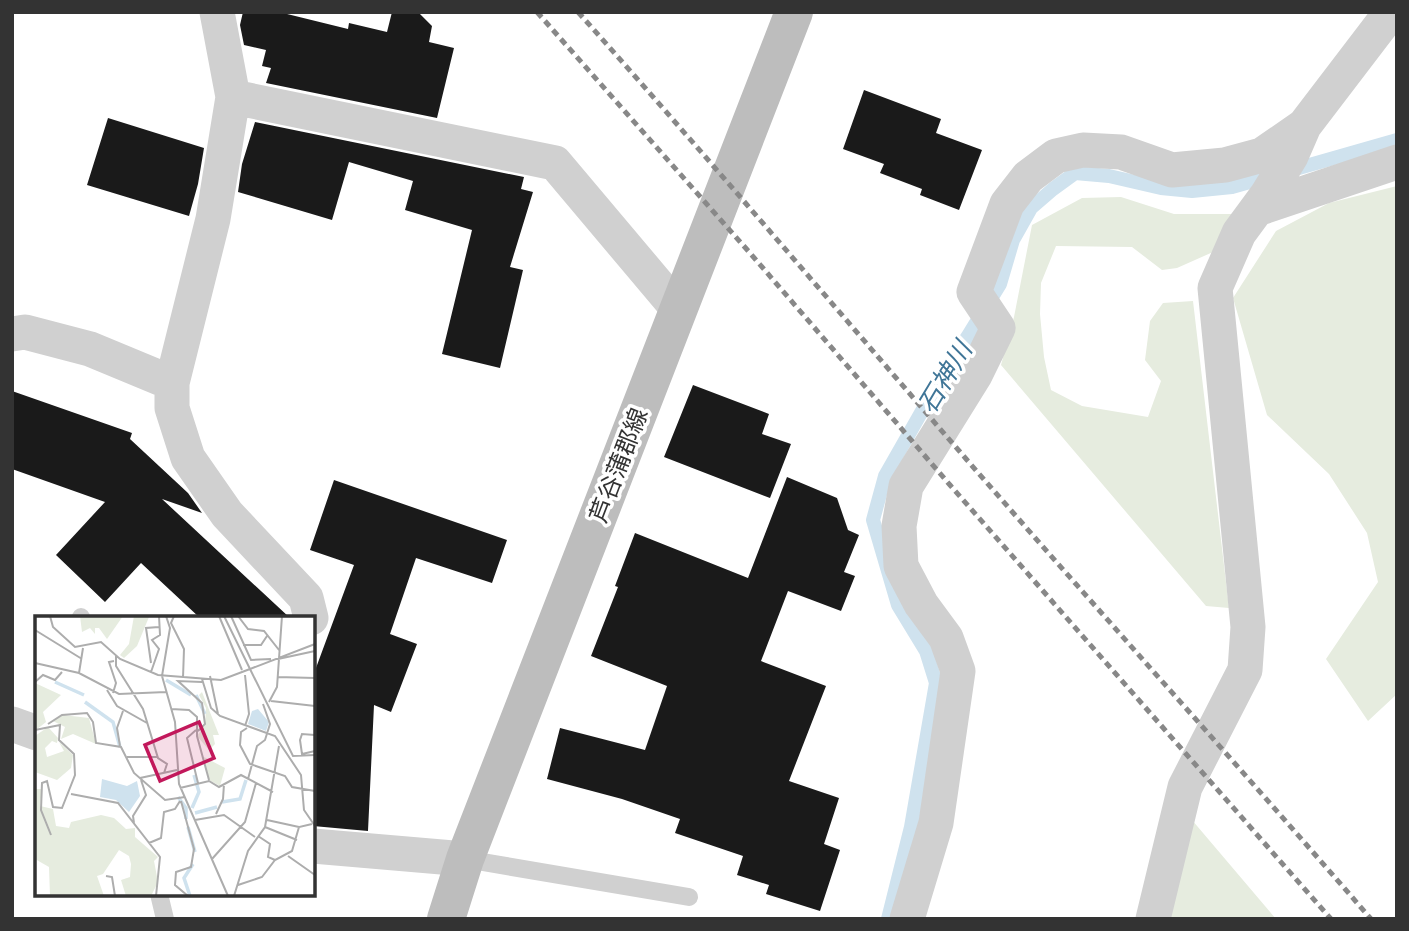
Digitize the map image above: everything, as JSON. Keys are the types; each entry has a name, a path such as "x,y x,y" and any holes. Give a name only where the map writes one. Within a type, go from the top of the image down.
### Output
{"main road":[{"name":"芦谷蒲郡線","path":"446,919 465,859 794,12"}],"street":[{"path":"217,12 233,97 213,219 172,383 172,408 188,457 227,514 306,598 310,616"},
{"path":"1153,919 1185,787 1245,670 1248,627 1215,288 1239,233 1262,202 1297,141 1391,12"},
{"path":"233,97 555,163 678,309"},
{"path":"907,919 936,824 958,671 946,638 921,604 901,566 899,526 906,486 975,375 999,328 974,292 1007,204 1028,177 1056,156 1083,150 1121,152 1172,170 1225,165 1262,155 1297,141"},
{"path":"1262,202 1397,162"},
{"path":"12,334 25,332 90,349 172,383"},
{"path":"12,724 35,732"},
{"path":"315,846 465,859"}],"lane":[{"path":"465,859 689,897"},
{"path":"159,896 164,919"}],"shaded area":[{"path":"1397,186 1397,694 1368,721 1326,659 1378,582 1367,533 1329,474 1267,415 1233,298 1276,231 1329,203"},
{"path":"1121,197 1174,214 1237,214 1213,252 1177,268 1162,270 1132,247 1056,246 1041,283 1040,314 1044,357 1051,390 1082,406 1148,417 1161,381 1145,360 1150,321 1163,303 1193,301 1229,608 1206,606 1001,365 1014,317 1032,225 1082,198"},
{"path":"1192,820 1276,919 1169,919"}],"building":[{"path":"243,12 279,12 348,29 349,23 387,32 392,12 418,12 432,26 429,42 454,48 437,118 266,83 271,68 262,66 266,50 244,45 240,25"},
{"path":"864,90 941,119 936,133 982,150 959,210 920,195 922,189 880,173 884,164 843,149"},
{"path":"108,118 204,148 189,216 87,185"},
{"path":"255,122 524,177 521,189 533,192 510,267 523,270 500,368 442,354 472,230 405,210 413,181 349,162 332,220 238,192 242,164"},
{"path":"693,385 769,414 762,434 791,444 770,498 664,457"},
{"path":"12,391 132,433 130,439 188,493 202,513 162,499 288,616 198,616 141,563 105,602 56,555 105,502 12,469"},
{"path":"787,477 837,498 848,530 859,535 844,572 855,576 841,611 788,591 761,661 826,686 789,781 839,798 824,844 840,850 820,911 766,894 769,885 737,875 743,856 675,833 680,819 622,799 547,779 560,728 645,750 667,686 591,656 618,587 615,586 635,533 748,578"},
{"path":"334,480 507,540 492,583 416,558 390,634 417,644 391,712 374,705 368,831 315,826 315,671 354,565 310,550"}],"waterway":[{"name":"石神川","path":"888,919 911,827 936,683 926,651 898,605 873,520 885,476 946,369 1000,284 1013,240 1031,208 1075,173 1109,176 1161,188 1192,191 1232,187 1397,140"}],"railway":[{"path":"537,12 1331,919"},
{"path":"578,12 1017,518 1371,919"}]}
